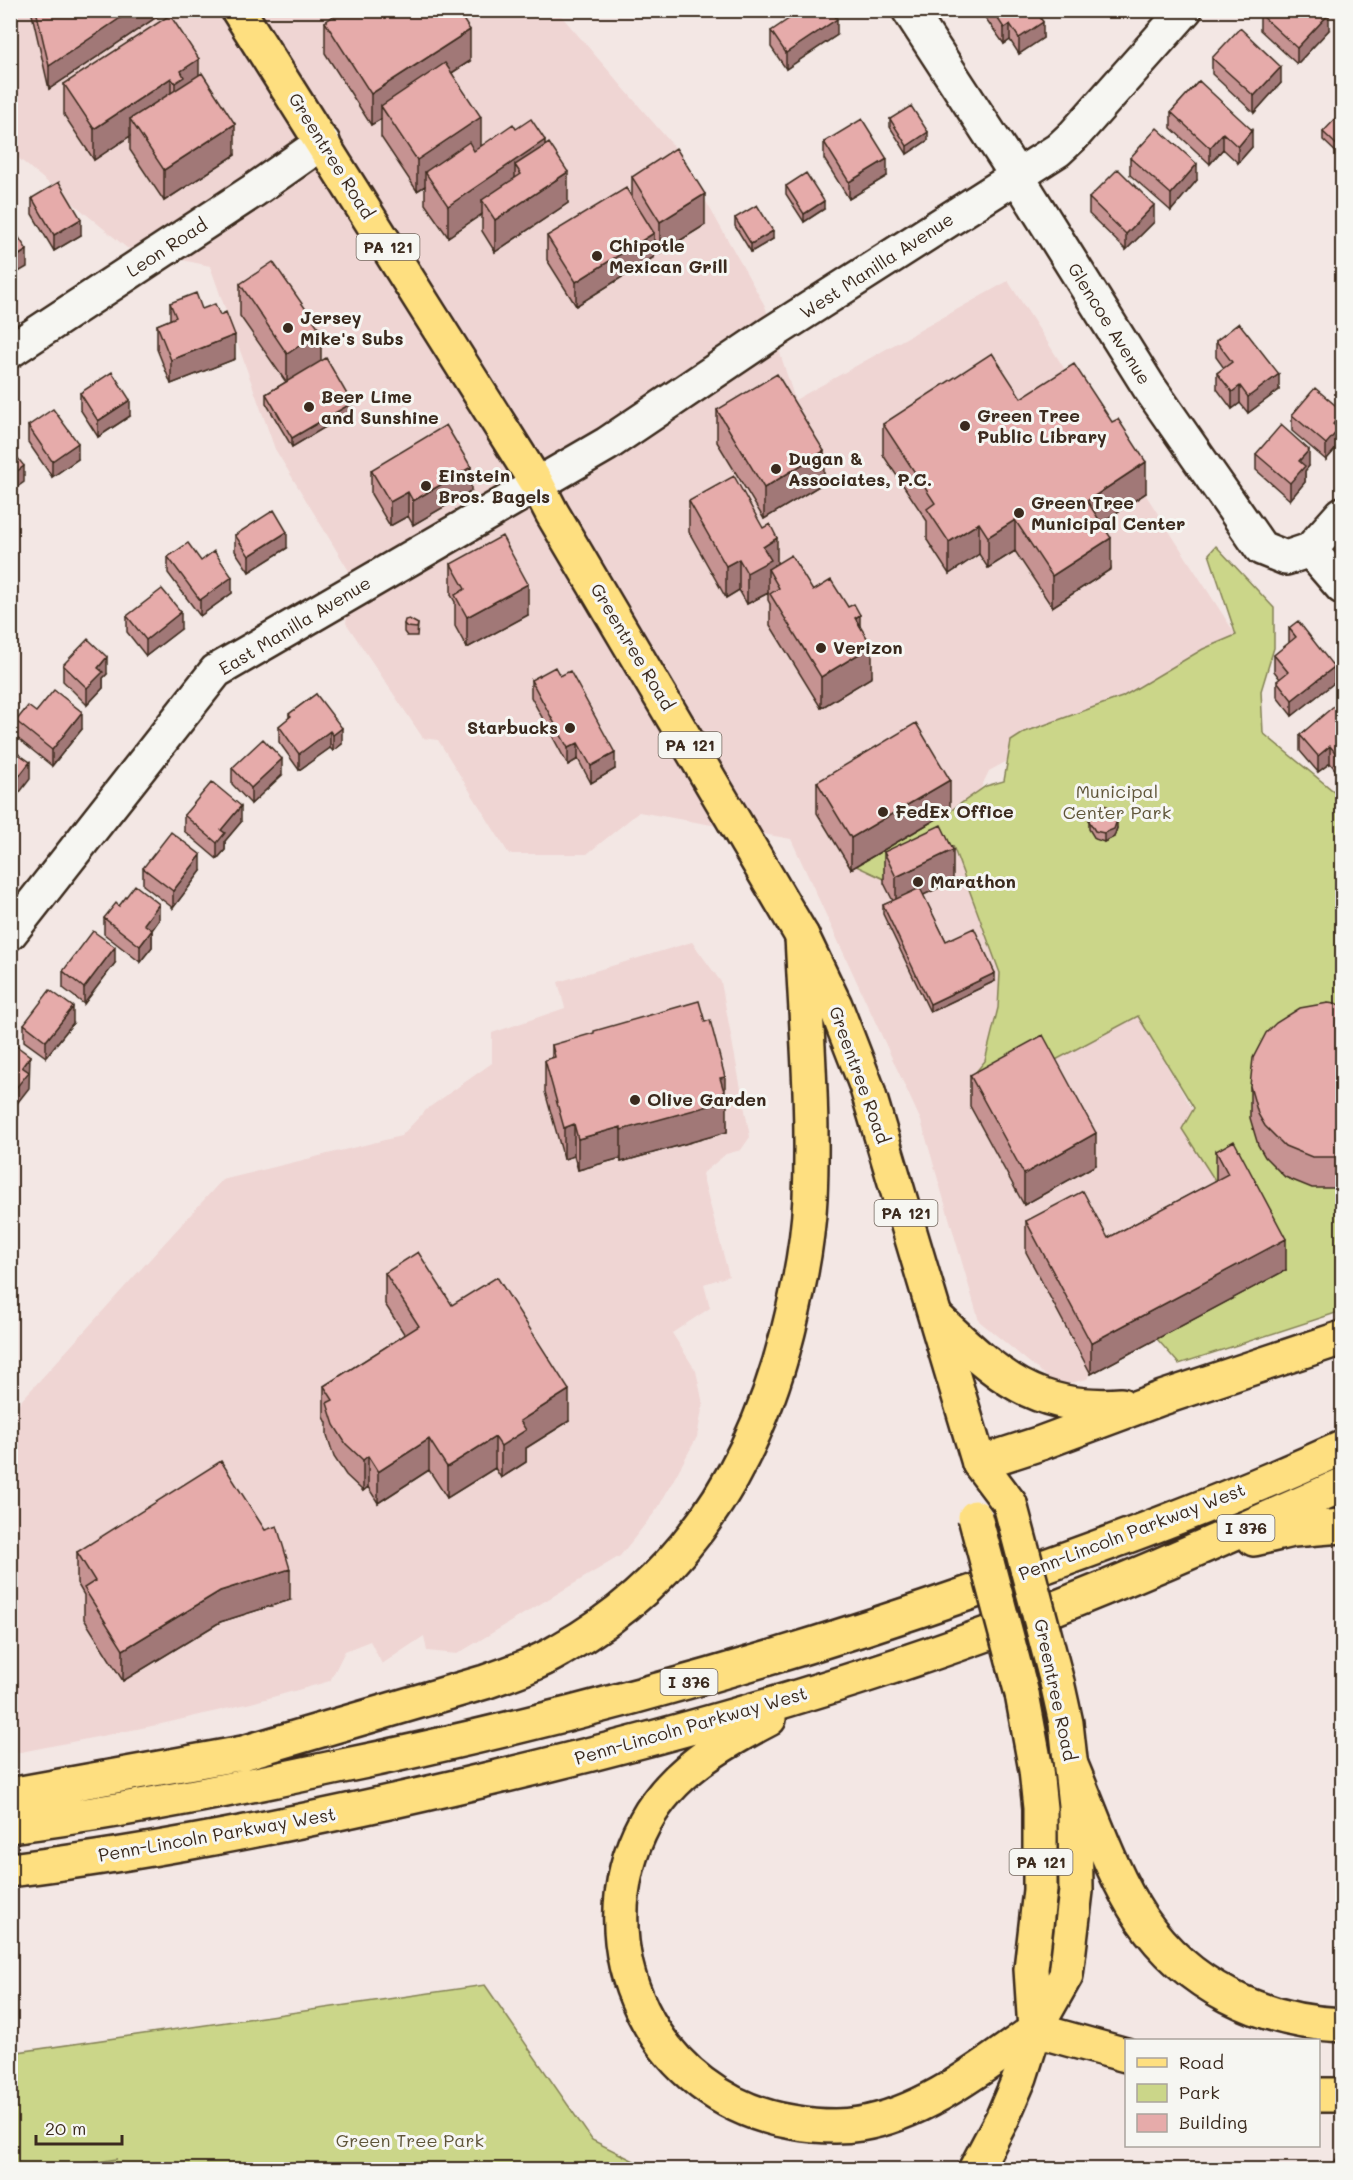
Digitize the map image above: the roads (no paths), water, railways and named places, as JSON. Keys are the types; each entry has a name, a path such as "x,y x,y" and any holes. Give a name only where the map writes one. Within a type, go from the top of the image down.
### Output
{"main road":[{"name":"Greentree Road","path":"238,10 537,484 802,936 834,1005 866,1085 980,1463 1010,1504 1066,1723 1077,1847 1072,1935 1066,1975 1035,2030 1020,2077 1002,2120 975,2169"},
{"path":"10,1795 243,1753 485,1682 523,1668 594,1630 645,1589 678,1556 701,1528 744,1454 768,1401 796,1300 806,1241 812,1149 802,936"},
{"path":"936,1317 988,1365 1030,1392 1053,1401 1100,1406 1162,1398"},
{"path":"980,1463 1162,1398 1342,1338"},
{"name":"Penn-Lincoln Parkway West","path":"10,1826 147,1805 404,1754 658,1691 888,1621 1024,1574 1207,1505 1342,1448"},
{"name":"Greentree Road","path":"980,1463 975,1517 1022,1694 1036,1770 1040,1818 1040,1890 1030,1969 1035,2030"},
{"name":"Penn-Lincoln Parkway West","path":"10,1870 166,1846 413,1797 670,1734 848,1681 1013,1624 1150,1571 1342,1485"},
{"path":"1150,1571 1254,1539 1293,1530 1342,1526"},
{"path":"848,1681 768,1719 701,1759 680,1776 646,1821 635,1844 620,1896 622,1949 628,1975 649,2023 664,2045 701,2084 724,2099 751,2112 778,2120 833,2127 886,2118 911,2108 965,2078 1035,2030 1125,2055"},
{"path":"1071,1765 1110,1858 1132,1902 1159,1941 1182,1964 1208,1983 1257,2009 1306,2022 1342,2025"},
{"path":"1320,2095 1342,2095"}],"street":[{"name":"Glencoe Avenue","path":"909,10 1017,176 1149,387 1261,548 1286,558 1310,549"},
{"name":"West Manilla Avenue","path":"537,484 607,444 760,341 1058,150 1185,10"},
{"name":"Leon Road","path":"10,351 253,191 323,142"},
{"name":"East Manilla Avenue","path":"10,933 216,671 537,484"},
{"path":"1342,514 1310,549 1342,587"}],"place":[{"name":"Chipotle Mexican Grill","path":"597,256"},
{"name":"Jersey Mike's Subs","path":"288,328"},
{"name":"Beer Lime and Sunshine","path":"309,407"},
{"name":"Green Tree Public Library","path":"965,426"},
{"name":"Dugan & Associates, P.C.","path":"776,469"},
{"name":"Einstein Bros. Bagels","path":"426,486"},
{"name":"Green Tree Municipal Center","path":"1019,513"},
{"name":"Verizon","path":"821,648"},
{"name":"Starbucks","path":"570,728"},
{"name":"FedEx Office","path":"883,812"},
{"name":"Marathon","path":"918,882"},
{"name":"Olive Garden","path":"635,1100"}],"park label":[{"name":"Municipal Center Park","path":"1117,802"},
{"name":"Green Tree Park","path":"410,2141"}]}
